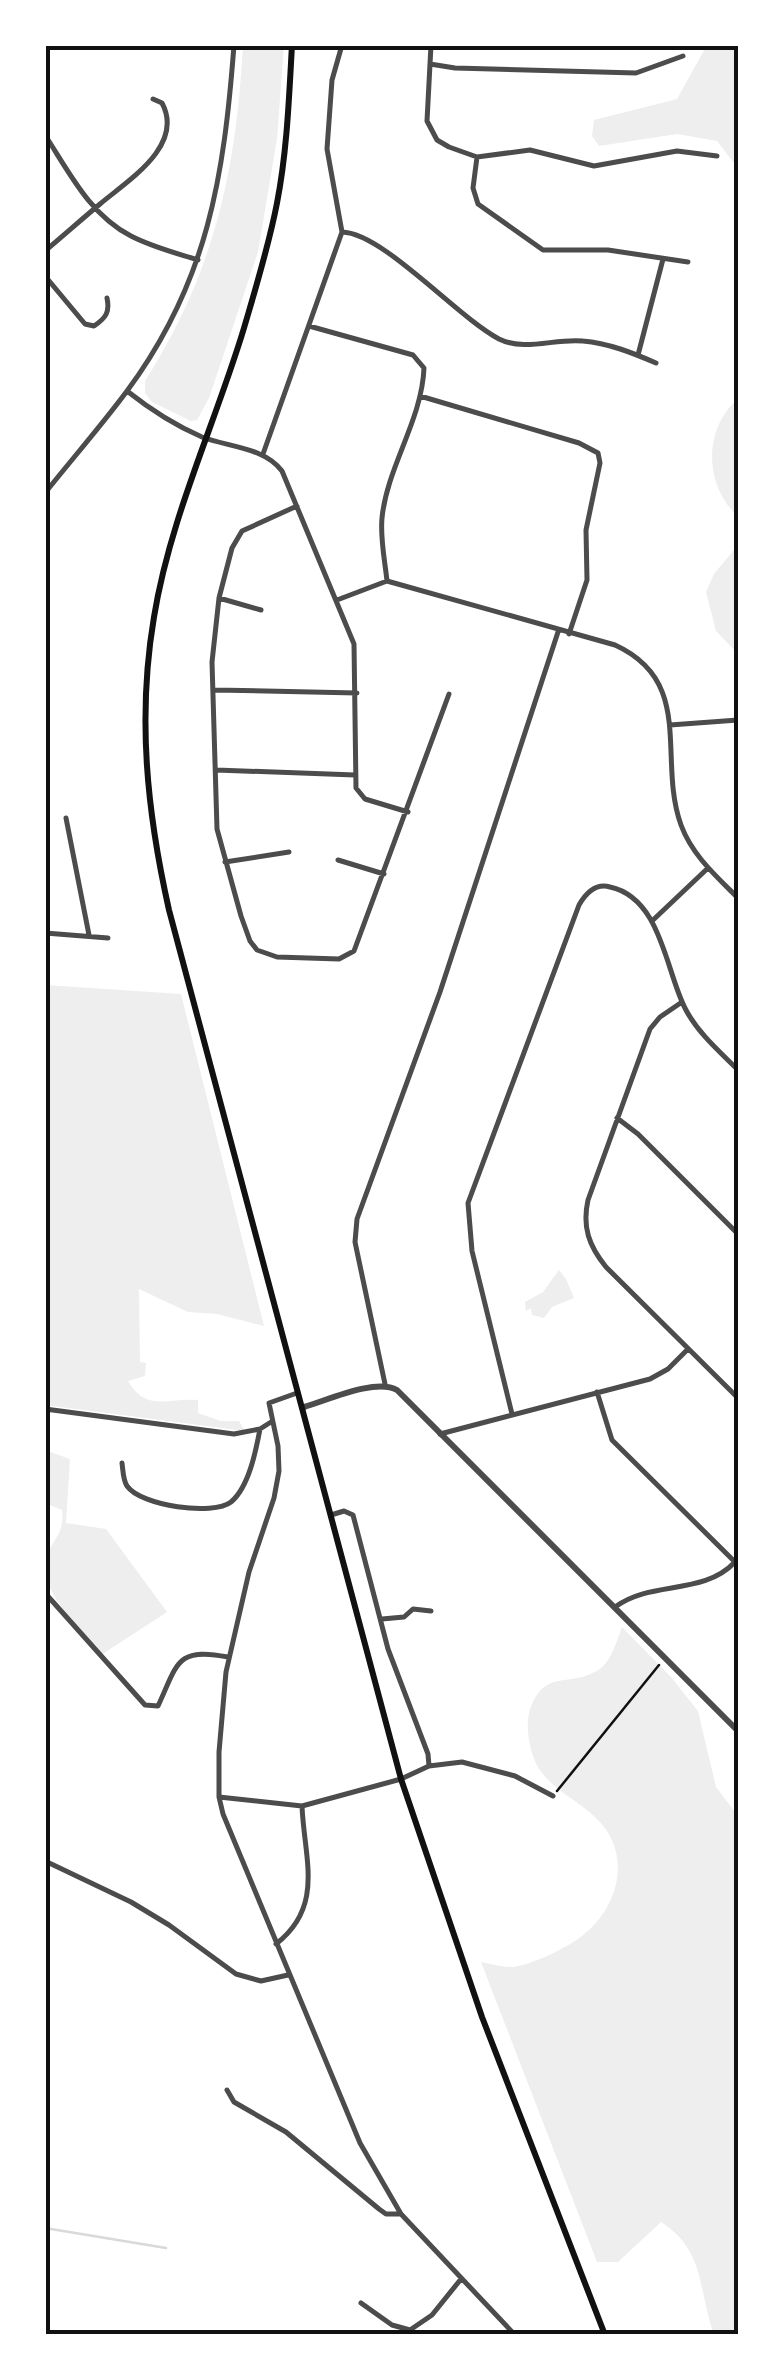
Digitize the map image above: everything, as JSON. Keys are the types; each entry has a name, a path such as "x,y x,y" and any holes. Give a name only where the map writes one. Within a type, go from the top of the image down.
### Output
{"main road":[{"path":"292,45 278,202 243,332 165,564 154,615 144,731 147,787 169,910 401,1779 482,2017 605,2335"}],"street":[{"path":"45,492 127,390 169,324 198,260 212,216 226,140 234,45"},
{"path":"263,454 342,232 327,149 332,80 342,45"},
{"path":"430,45 426,112 431,131 449,147 477,157 530,150 594,166 677,151 717,156"},
{"path":"430,64 628,73 683,56"},
{"path":"45,250 148,165 162,143 167,116 162,103 153,98"},
{"path":"45,135 95,208 132,236 198,260"},
{"path":"477,157 473,188 478,204 543,250 608,250 688,262"},
{"path":"342,232 370,238 446,302 499,339 520,345 579,340 656,362"},
{"path":"638,355 664,259"},
{"path":"45,276 85,324 94,326 103,320 109,309 107,298"},
{"path":"309,326 420,359 424,372 384,507 387,581"},
{"path":"127,390 150,410 205,438 263,454 282,471 356,653 356,788 365,799 408,812"},
{"path":"420,396 579,443 598,453 600,463 586,530 587,580 569,634"},
{"path":"298,506 242,531 232,548 219,598 213,648 217,829 250,941 257,950 277,957 348,956 360,940 449,694"},
{"path":"337,600 387,581 615,646 644,662 661,688 670,726 677,810 689,842 738,898"},
{"path":"219,598 262,610"},
{"path":"386,1384 355,1242 357,1218 440,992 558,632"},
{"path":"214,690 357,693"},
{"path":"670,726 738,720"},
{"path":"216,770 355,774"},
{"path":"66,818 89,935"},
{"path":"225,862 289,852"},
{"path":"338,860 384,874"},
{"path":"652,921 708,868"},
{"path":"512,1414 468,1231 471,1193 586,894 598,886 615,888 633,900 652,921 682,1002 699,1030 738,1070"},
{"path":"45,933 108,938"},
{"path":"682,1002 654,1022 588,1200 588,1240 606,1267 738,1398"},
{"path":"617,1118 738,1234"},
{"path":"440,1434 660,1375 688,1349"},
{"path":"304,1407 386,1384 397,1390 738,1731"},
{"path":"300,1392 269,1402 278,1446 277,1483 228,1657 219,1734 219,1796 288,1974 360,2143 401,2214 516,2335"},
{"path":"597,1392 612,1440 736,1564 713,1580 638,1595 614,1608"},
{"path":"45,1409 222,1433 260,1429 271,1422"},
{"path":"122,1463 127,1486 137,1495 174,1508 220,1507 235,1498 260,1429"},
{"path":"331,1515 344,1511 353,1514 388,1649 428,1754 429,1766"},
{"path":"45,1593 140,1701 152,1708 158,1706 178,1664 188,1656 207,1653 228,1657"},
{"path":"382,1619 398,1618 417,1608 431,1612"},
{"path":"219,1796 302,1806 401,1779 429,1766 462,1762 515,1776 552,1796"},
{"path":"276,1944 296,1925 304,1905 310,1866 302,1806"},
{"path":"45,1861 144,1910 248,1980 272,1980 288,1974"},
{"path":"226,2090 234,2102 286,2132 379,2210 401,2214"},
{"path":"396,2335 432,2316 460,2279"},
{"path":"362,2303 392,2325 410,2330"}],"path":[{"path":"552,1796 664,1658"}],"shaded area":[{"path":"243,45 284,45 277,139 258,252 209,398 197,420 191,421 152,402 145,393 145,381 188,301 217,220 234,136"},
{"path":"707,45 738,45 738,168 717,141 677,134 599,146 592,136 594,120 677,99"},
{"path":"738,399 738,516 719,490 712,458 718,425"},
{"path":"738,545 738,654 716,631 706,592 714,574"},
{"path":"45,985 181,994 264,1326 217,1314 188,1312 139,1289 140,1362 146,1363 145,1376 128,1381 150,1400 198,1400 198,1413 221,1421 239,1421 245,1431 45,1405"},
{"path":"559,1270 574,1298 552,1307 544,1318 532,1315 531,1308 526,1311 525,1302 543,1292"},
{"path":"45,1450 70,1459 66,1523 106,1529 167,1612 101,1655 48,1584 45,1561 60,1532 62,1510 45,1503"},
{"path":"622,1627 698,1711 716,1787 738,1816 738,2335 714,2335 693,2258 686,2245 661,2222 618,2262 597,2262 481,1962 512,1967 558,1951 595,1924 613,1895 618,1862 607,1831 542,1773 532,1753 528,1721 542,1689 590,1674 605,1664"}],"waterway":[{"path":"45,2228 166,2248"}]}
